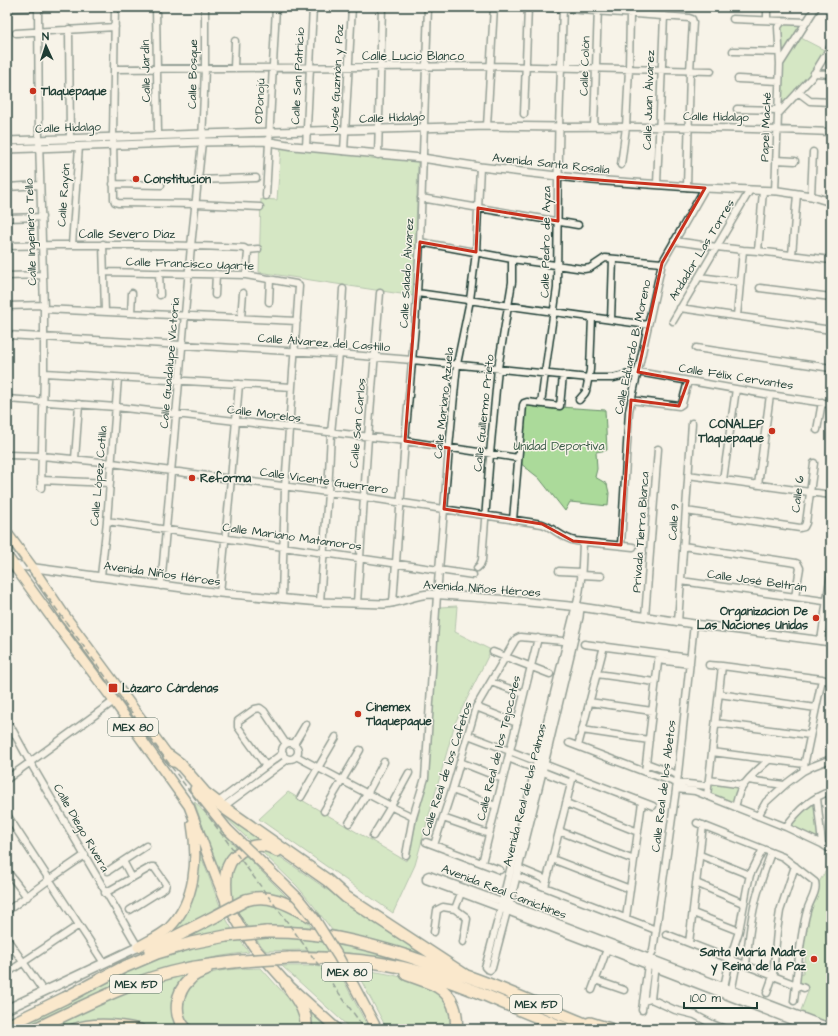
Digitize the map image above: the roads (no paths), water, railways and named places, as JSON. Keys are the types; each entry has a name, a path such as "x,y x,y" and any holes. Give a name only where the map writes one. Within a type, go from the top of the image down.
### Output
{"highway":[{"path":"169,756 180,764 205,793 220,805 327,880 346,897"},
{"path":"227,904 226,879 229,865 233,859 248,848 256,846 273,848 324,885 346,897 465,975"},
{"path":"122,968 167,941 252,898 274,899 284,902 314,918"},
{"name":"MEX 15D","path":"9,1025 122,968 158,953 191,943 226,936 266,932 298,932 322,935 375,946 465,975 501,989 569,1024"},
{"name":"MEX 15D","path":"35,1029 97,1000 136,984 185,969 243,961 317,957 349,959 414,970 458,984 569,1024 597,1029"},
{"path":"186,1029 179,1017 177,1006 178,997 182,988 193,976 204,970 225,963"},
{"path":"379,964 438,987 451,1000 455,1008 456,1029"},
{"path":"286,983 304,1011 306,1029"},
{"path":"569,1024 610,1029"}],"main road":[{"name":"MEX 80","path":"7,533 65,616 169,756 227,829 298,898 314,918 338,956 377,1029"},
{"name":"MEX 80","path":"7,556 10,564 114,701 189,806 227,904 254,947 286,983 337,1029"},
{"path":"7,1009 138,947 158,936 179,916 185,906 190,890 194,859 194,833 189,806"},
{"path":"73,1029 92,1025 108,1024 140,1029"}],"street":[{"name":"Calle Ingeniero Tello","path":"38,7 39,148 44,307 41,488"},
{"path":"8,8 43,7"},
{"path":"115,7 113,137 113,184 115,202 260,207"},
{"name":"Calle Jardín","path":"156,7 158,135"},
{"name":"Calle Bosque","path":"202,142 205,68 205,7"},
{"name":"O'Donojú","path":"266,196 276,7"},
{"name":"Calle San Patricio","path":"306,147 313,7"},
{"name":"José Guzmán y Paz","path":"344,151 352,7"},
{"path":"378,155 382,7"},
{"name":"Calle Salado Álvarez","path":"392,603 415,327 420,242 428,7"},
{"path":"487,126 494,7"},
{"path":"524,114 528,7"},
{"path":"541,7 598,9 630,14 692,19 687,187"},
{"path":"767,7 767,20"},
{"path":"780,64 816,7"},
{"path":"559,127 563,8"},
{"name":"Calle Colón","path":"594,127 598,9"},
{"path":"621,165 626,127 630,14"},
{"name":"Calle Juan Álvarez","path":"657,184 664,16"},
{"path":"732,19 807,22"},
{"name":"Papel Maché","path":"775,191 780,64 778,27 782,21"},
{"path":"16,33 115,27"},
{"path":"69,30 70,138"},
{"path":"234,68 235,42"},
{"path":"737,109 778,112 812,77 831,46"},
{"path":"732,51 779,52"},
{"name":"Calle Lucio Blanco","path":"114,69 491,66 711,71"},
{"path":"814,73 831,74"},
{"path":"738,79 779,81"},
{"path":"798,92 810,101 831,102"},
{"name":"Calle Hidalgo","path":"7,141 158,135 487,126 659,127 831,132"},
{"name":"Calle Pedro de Ayza","path":"541,404 557,288 559,127"},
{"name":"Calle Hidalgo","path":"7,149 202,142 270,142"},
{"name":"Calle Guadalupe Victoria","path":"161,586 191,246 202,142"},
{"name":"Avenida Santa Rosalía","path":"270,142 378,155 422,158 558,177 687,187 775,191 811,196 831,202"},
{"name":"Calle Rayón","path":"72,245 79,146"},
{"path":"811,196 813,152"},
{"path":"776,160 795,161"},
{"name":"Calle Mariano Azuela","path":"406,855 413,816 425,778 437,595 449,448 457,364 470,300 476,252 480,167"},
{"path":"198,180 256,178"},
{"path":"113,184 161,185"},
{"path":"7,187 40,185"},
{"name":"Calle Eduardo B. Moreno","path":"621,545 629,411 662,263 705,188"},
{"name":"Andador Las Torres","path":"673,321 750,190"},
{"path":"758,251 763,191"},
{"path":"792,255 797,194"},
{"path":"421,198 578,225"},
{"path":"7,218 42,217"},
{"path":"674,241 831,260"},
{"path":"420,242 512,259 587,270 603,259 608,258 662,263"},
{"path":"103,244 105,312"},
{"name":"Calle Severo Díaz","path":"7,246 103,244 244,248 247,250 258,249"},
{"path":"246,275 247,250"},
{"path":"737,316 743,250"},
{"name":"Calle Guillermo Prieto","path":"476,568 480,565 482,560 498,368 512,282 512,259"},
{"path":"611,320 613,259"},
{"name":"Calle Francisco Ugarte","path":"104,272 246,275 296,284 299,286 297,321"},
{"path":"159,273 160,295"},
{"path":"215,295 216,274"},
{"path":"7,276 43,275"},
{"path":"699,277 740,282"},
{"path":"269,302 270,279"},
{"path":"760,288 831,297"},
{"path":"320,602 331,433 343,289"},
{"path":"132,293 132,313"},
{"path":"241,318 243,293"},
{"name":"Calle San Carlos","path":"357,603 368,437 380,293"},
{"path":"417,293 648,325"},
{"path":"7,306 297,321 285,487 282,598"},
{"path":"680,308 831,330"},
{"path":"579,400 585,394 589,378 592,317"},
{"name":"Calle Álvarez del Castillo","path":"7,335 338,354 457,364 589,378 613,378 638,372"},
{"path":"696,348 831,368"},
{"name":"Calle Félix Cervantes","path":"638,372 831,404"},
{"path":"44,374 292,387"},
{"path":"513,520 522,407 524,403 527,402 560,406 563,375"},
{"name":"Calle López Cotilla","path":"101,576 112,463 118,378"},
{"path":"631,400 681,406 688,381"},
{"path":"220,593 239,384"},
{"path":"723,480 736,389"},
{"path":"758,485 770,395"},
{"name":"Calle Morelos","path":"7,399 116,407 405,441 518,458"},
{"path":"817,430 822,402"},
{"path":"75,459 79,404"},
{"name":"Calle 9","path":"678,622 692,423"},
{"name":"Privada Tierra Blanca","path":"645,617 658,448"},
{"name":"Calle Vicente Guerrero","path":"7,454 112,463 364,497 546,525 570,540 633,547"},
{"name":"Calle 6","path":"686,511 800,528 804,527 806,523 814,463"},
{"path":"688,475 831,495"},
{"path":"41,480 110,483"},
{"name":"Calle Mariano Matamoros","path":"107,521 473,575"},
{"name":"Avenida Real de las Palmas","path":"521,842 516,876 505,907 485,967 490,970 492,968 505,907 578,607 583,542"},
{"path":"683,546 794,562 798,564 800,568 795,597"},
{"name":"Avenida Niños Héroes","path":"10,564 101,576 161,586 320,602 384,604 421,595 497,599 578,607 831,642"},
{"path":"559,571 601,576"},
{"path":"821,641 829,602 831,572"},
{"name":"Calle José Beltrán","path":"681,581 829,602"},
{"name":"Calle Real de los Abetos","path":"651,999 653,951 678,775 694,624"},
{"name":"Calle Real de los Cafetos","path":"434,845 452,790 476,707 518,637 538,638"},
{"path":"538,638 563,641"},
{"name":"Calle Real de los Tejocotes","path":"482,863 538,638"},
{"path":"584,644 690,661"},
{"path":"578,746 604,646"},
{"path":"493,652 550,674"},
{"path":"645,772 658,657"},
{"path":"709,665 822,679 831,682"},
{"path":"707,796 722,666"},
{"path":"597,674 655,682"},
{"path":"803,771 822,679"},
{"path":"491,682 524,694"},
{"path":"719,694 816,708"},
{"path":"7,779 114,701"},
{"path":"590,702 652,711"},
{"path":"476,707 517,723"},
{"path":"266,766 238,727 238,722 255,709 260,708 264,711 286,744"},
{"name":"Calle Diego Rivera","path":"7,720 85,855 105,893 138,947"},
{"path":"716,723 810,735"},
{"path":"294,744 306,724"},
{"path":"582,730 649,740"},
{"path":"468,735 653,806"},
{"path":"301,797 336,737"},
{"path":"569,743 645,772 676,786 695,791 786,827 822,844 831,850"},
{"path":"286,744 294,744"},
{"path":"250,782 266,766 283,753 283,749 286,744"},
{"path":"220,805 250,782 288,759 296,756 298,752 294,744"},
{"path":"324,810 343,781 360,750"},
{"path":"712,752 804,764"},
{"path":"283,753 288,759"},
{"path":"296,756 367,794 413,816"},
{"path":"508,758 572,783"},
{"path":"735,807 740,790 746,782 770,759"},
{"path":"758,816 766,802 784,785 803,771 831,759"},
{"path":"349,823 384,762"},
{"path":"460,762 503,779"},
{"path":"646,763 678,775"},
{"path":"373,836 409,773"},
{"path":"545,887 574,776"},
{"path":"676,786 746,782 784,785"},
{"path":"452,790 496,806"},
{"path":"786,827 791,819 805,806 831,791"},
{"path":"817,798 822,844"},
{"path":"626,918 642,802"},
{"path":"566,804 638,832"},
{"path":"7,815 104,963"},
{"path":"443,818 489,834"},
{"path":"689,943 700,855 700,824 783,857 815,882 816,886 802,931 794,1001"},
{"path":"559,831 634,860"},
{"path":"426,842 500,870"},
{"path":"108,871 146,846"},
{"path":"728,991 730,959 739,931 743,903 750,875 763,849"},
{"path":"746,965 749,934 755,902 763,874 772,852"},
{"path":"7,911 85,855"},
{"path":"700,855 750,875"},
{"path":"552,859 630,889"},
{"path":"123,861 132,878"},
{"path":"767,993 773,976 777,926 780,911 795,866"},
{"path":"105,893 151,867 155,868 166,885 165,888 130,910"},
{"path":"518,868 547,880"},
{"path":"7,871 27,897"},
{"name":"Avenida Real Camichines","path":"814,1029 802,1027 728,991 652,963 607,949 505,907 429,875 426,876 426,880 505,907 652,963 831,1028"},
{"path":"516,876 656,930"},
{"path":"696,883 743,903"},
{"path":"455,909 461,893"},
{"path":"434,932 437,910 443,907 455,909 467,919 463,942"},
{"path":"692,913 739,931"},
{"path":"7,973 79,925"},
{"path":"666,934 804,988"},
{"path":"8,943 44,992"},
{"path":"592,990 607,949"},
{"path":"728,991 737,962"},
{"name":"Calle Real de los Abetos","path":"642,1010 652,963"},
{"path":"596,980 624,990"},
{"path":"644,1001 651,999 725,1029"}],"railway":[{"path":"7,541 365,1029"}],"place":[{"name":"Tlaquepaque","path":"33,91"},
{"name":"Constitucion","path":"136,179"},
{"name":"CONALEP Tlaquepaque","path":"772,431"},
{"name":"Reforma","path":"192,478"},
{"name":"Organizacion De Las Naciones Unidas","path":"816,618"},
{"name":"Lázaro Cárdenas","path":"113,688"},
{"name":"Cinemex Tlaquepaque","path":"358,714"},
{"name":"Santa María Madre y Reina de la Paz","path":"814,959"}],"park label":[{"name":"Unidad Deportiva","path":"559,446"}]}
